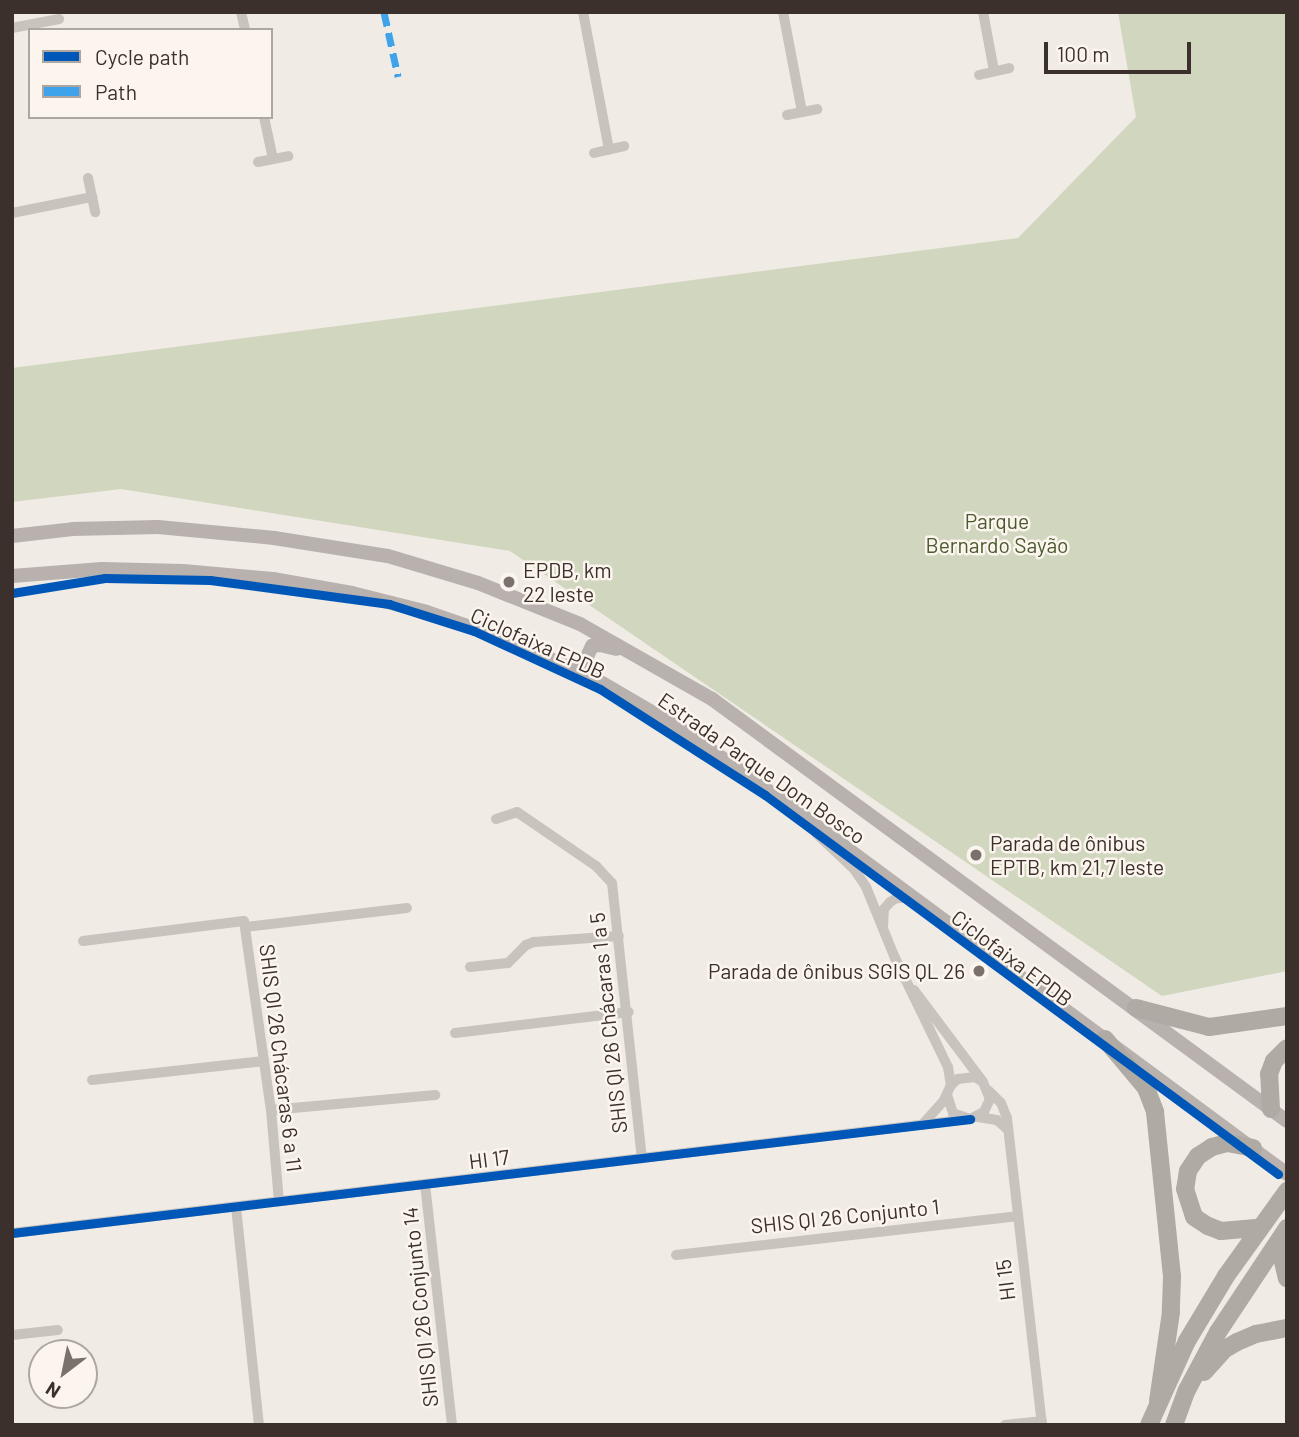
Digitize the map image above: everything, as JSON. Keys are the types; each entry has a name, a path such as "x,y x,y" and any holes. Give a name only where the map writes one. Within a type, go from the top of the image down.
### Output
{"highway":[{"path":"1136,1008 1209,1027 1287,1016"},
{"path":"1105,1039 1146,1088 1158,1133 1172,1277 1171,1312 1158,1401"},
{"path":"1271,1110 1269,1074 1287,1048"},
{"path":"1253,1148 1227,1143 1212,1147 1198,1156 1185,1189 1194,1217 1208,1227 1221,1231 1259,1228"},
{"path":"1149,1425 1158,1401 1194,1330 1259,1228 1287,1191"},
{"path":"1287,1231 1281,1253 1287,1278"},
{"path":"1174,1425 1187,1390 1218,1332 1287,1231"},
{"path":"1187,1390 1225,1349 1256,1334 1287,1328"}],"main road":[{"name":"Estrada Parque Dom Bosco","path":"12,536 73,529 158,527 274,538 388,556 478,583 580,624 712,699 1287,1121"},
{"name":"Estrada Parque Dom Bosco","path":"12,576 102,569 183,571 274,579 352,593 427,612 505,639 592,677 684,731 780,799 1284,1172"},
{"path":"592,677 585,661 587,653 600,645 651,663"}],"street":[{"path":"583,12 610,150"},
{"path":"783,12 802,112"},
{"path":"982,12 994,71"},
{"path":"12,28 58,15"},
{"path":"979,75 1009,68"},
{"path":"787,115 817,109"},
{"path":"264,119 273,159"},
{"path":"594,153 624,146"},
{"path":"258,162 288,156"},
{"path":"88,178 95,212"},
{"path":"12,213 92,197"},
{"path":"780,799 854,869 866,887 883,931 942,1054 951,1084 947,1095 922,1125"},
{"name":"SHIS QI 26 Chácaras 1 a 5","path":"496,819 517,812 596,866 612,883 629,1012 642,1158"},
{"path":"883,931 884,909 890,902 897,898 916,898"},
{"path":"83,941 407,908"},
{"name":"SHIS QI 26 Chácaras 6 a 11","path":"245,924 271,1110 279,1201"},
{"path":"470,967 508,963 526,945 534,942 619,936"},
{"name":"HI 15","path":"906,981 958,1045 1005,1111 1042,1423"},
{"path":"455,1033 629,1012"},
{"path":"92,1080 264,1061"},
{"path":"951,1084 966,1076 986,1087 988,1106 974,1118"},
{"path":"271,1110 436,1095"},
{"path":"947,1095 953,1112 974,1118 997,1120 1008,1130"},
{"name":"HI 17","path":"12,1233 974,1118"},
{"name":"SHIS QI 26 Conjunto 14","path":"425,1184 452,1425"},
{"path":"236,1207 259,1425"},
{"name":"SHIS QI 26 Conjunto 1","path":"676,1255 1017,1216"},
{"path":"12,1335 58,1330"},
{"path":"1005,1425 1042,1423"}],"green space":[{"name":"Parque Bernardo Sayão","path":"1118,12 1287,12 1287,971 1162,996 510,551 121,489 12,502 12,368 1018,238 1136,117"}],"marked path":[{"path":"384,12 398,76"}],"cycle path":[{"name":"Ciclofaixa EPDB","path":"12,593 105,578 210,580 389,604 474,631 600,689 765,795 1278,1174"},
{"path":"12,1233 970,1119"}],"place":[{"name":"EPDB, km 22 leste","path":"509,582"},
{"name":"Parada de ônibus EPTB, km 21,7 leste","path":"976,855"},
{"name":"Parada de ônibus SGIS QL 26","path":"979,971"}]}
